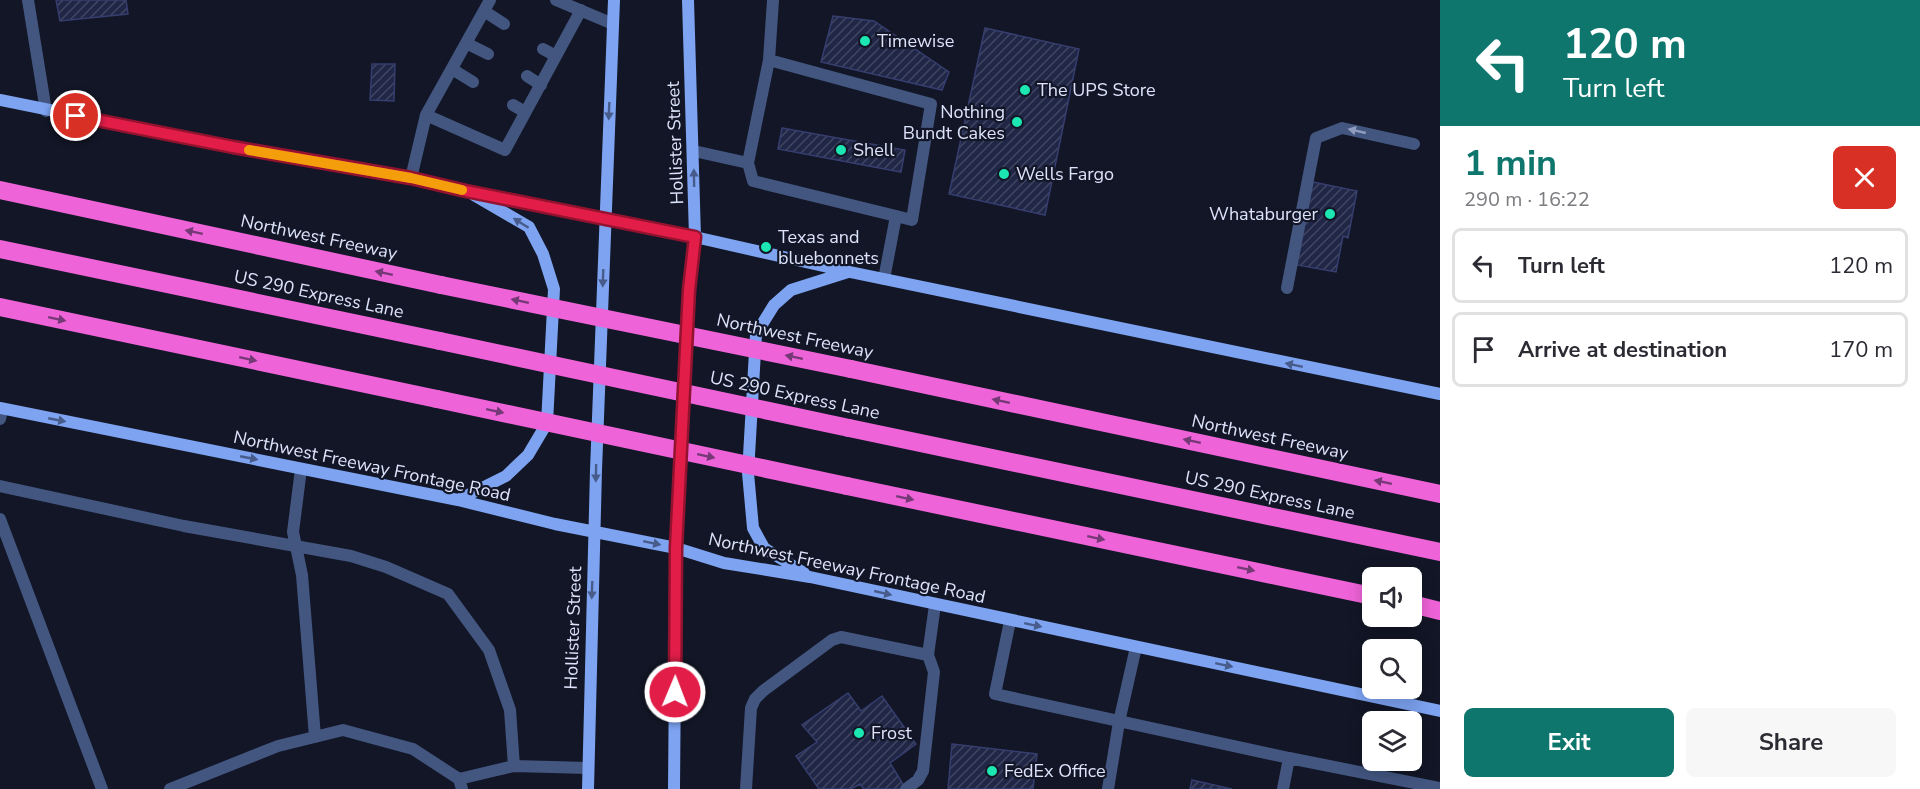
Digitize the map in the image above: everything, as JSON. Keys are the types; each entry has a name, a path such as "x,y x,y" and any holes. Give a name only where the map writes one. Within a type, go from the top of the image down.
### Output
{"highway":[{"name":"Northwest Freeway","path":"0,190 441,285 1440,494"},
{"name":"US 290 Express Lane","path":"0,249 1440,552"},
{"path":"0,307 1362,594"},
{"path":"1422,606 1440,610"}],"main road":[{"name":"Hollister Street","path":"588,789 614,0"},
{"name":"Hollister Street","path":"674,789 676,548 689,290 695,237 688,0"},
{"path":"0,100 233,147 411,178 850,272 1440,394"},
{"path":"458,500 506,476 528,455 547,423 554,289 543,254 529,227 466,191"},
{"path":"810,577 764,548 753,528 748,473 756,334 774,305 791,290 850,272"},
{"name":"Northwest Freeway Frontage Road","path":"1,412 458,500 676,548 724,563 810,577 1440,711"}],"lane":[{"path":"28,0 46,111"},
{"path":"556,0 613,24"},
{"path":"769,60 931,104 912,220 753,181 748,163 769,60 773,0"},
{"path":"411,178 426,115 487,6 504,24"},
{"path":"426,115 505,150 581,10"},
{"path":"466,43 488,54"},
{"path":"543,49 556,56"},
{"path":"452,69 473,82"},
{"path":"527,76 541,85"},
{"path":"513,105 525,112"},
{"path":"1287,288 1316,138 1342,128 1414,144"},
{"path":"694,151 748,163"},
{"path":"884,279 896,216"},
{"path":"301,469 294,522 295,546 302,574 315,737"},
{"path":"0,486 184,526 351,556 386,567 448,594 489,650 510,710 514,766"},
{"path":"0,519 102,789"},
{"path":"906,789 918,780 923,771 934,672 928,655 935,605"},
{"path":"1010,621 995,694 1289,758 1440,788"},
{"path":"746,789 751,708 755,699 832,640 841,637 928,655"},
{"path":"1108,789 1119,722 1136,647"},
{"path":"170,789 278,746 343,730 413,749 460,784 514,766 588,768"},
{"path":"1283,789 1289,758"}],"building":[{"path":"56,0 126,0 128,14 60,21"},
{"name":"Timewise","path":"833,16 874,21 949,72 942,90 821,62"},
{"path":"985,28 1079,49 1045,215 949,194"},
{"path":"372,64 395,64 394,101 370,100"},
{"name":"Shell","path":"782,128 905,150 901,172 778,149"},
{"name":"Whataburger","path":"1313,182 1357,191 1348,238 1343,236 1336,272 1297,265"},
{"name":"Frost","path":"848,693 861,711 882,696 916,744 890,763 906,789 864,789 860,784 851,789 819,789 796,756 817,742 802,725"},
{"name":"FedEx Office","path":"952,744 1037,754 1033,789 948,789"},
{"path":"1192,780 1232,789 1190,789"}],"slow traffic":[{"path":"249,150 411,178 462,190"}],"place":[{"name":"Timewise","path":"865,41"},
{"name":"The UPS Store","path":"1025,90"},
{"name":"Nothing Bundt Cakes","path":"1017,122"},
{"name":"Shell","path":"841,150"},
{"name":"Wells Fargo","path":"1004,174"},
{"name":"Whataburger","path":"1330,214"},
{"name":"Texas and bluebonnets","path":"766,247"},
{"name":"Frost","path":"859,733"},
{"name":"FedEx Office","path":"992,771"}],"route":[{"path":"76,116 233,147 411,178 695,237 689,290 676,548 675,692"}]}
